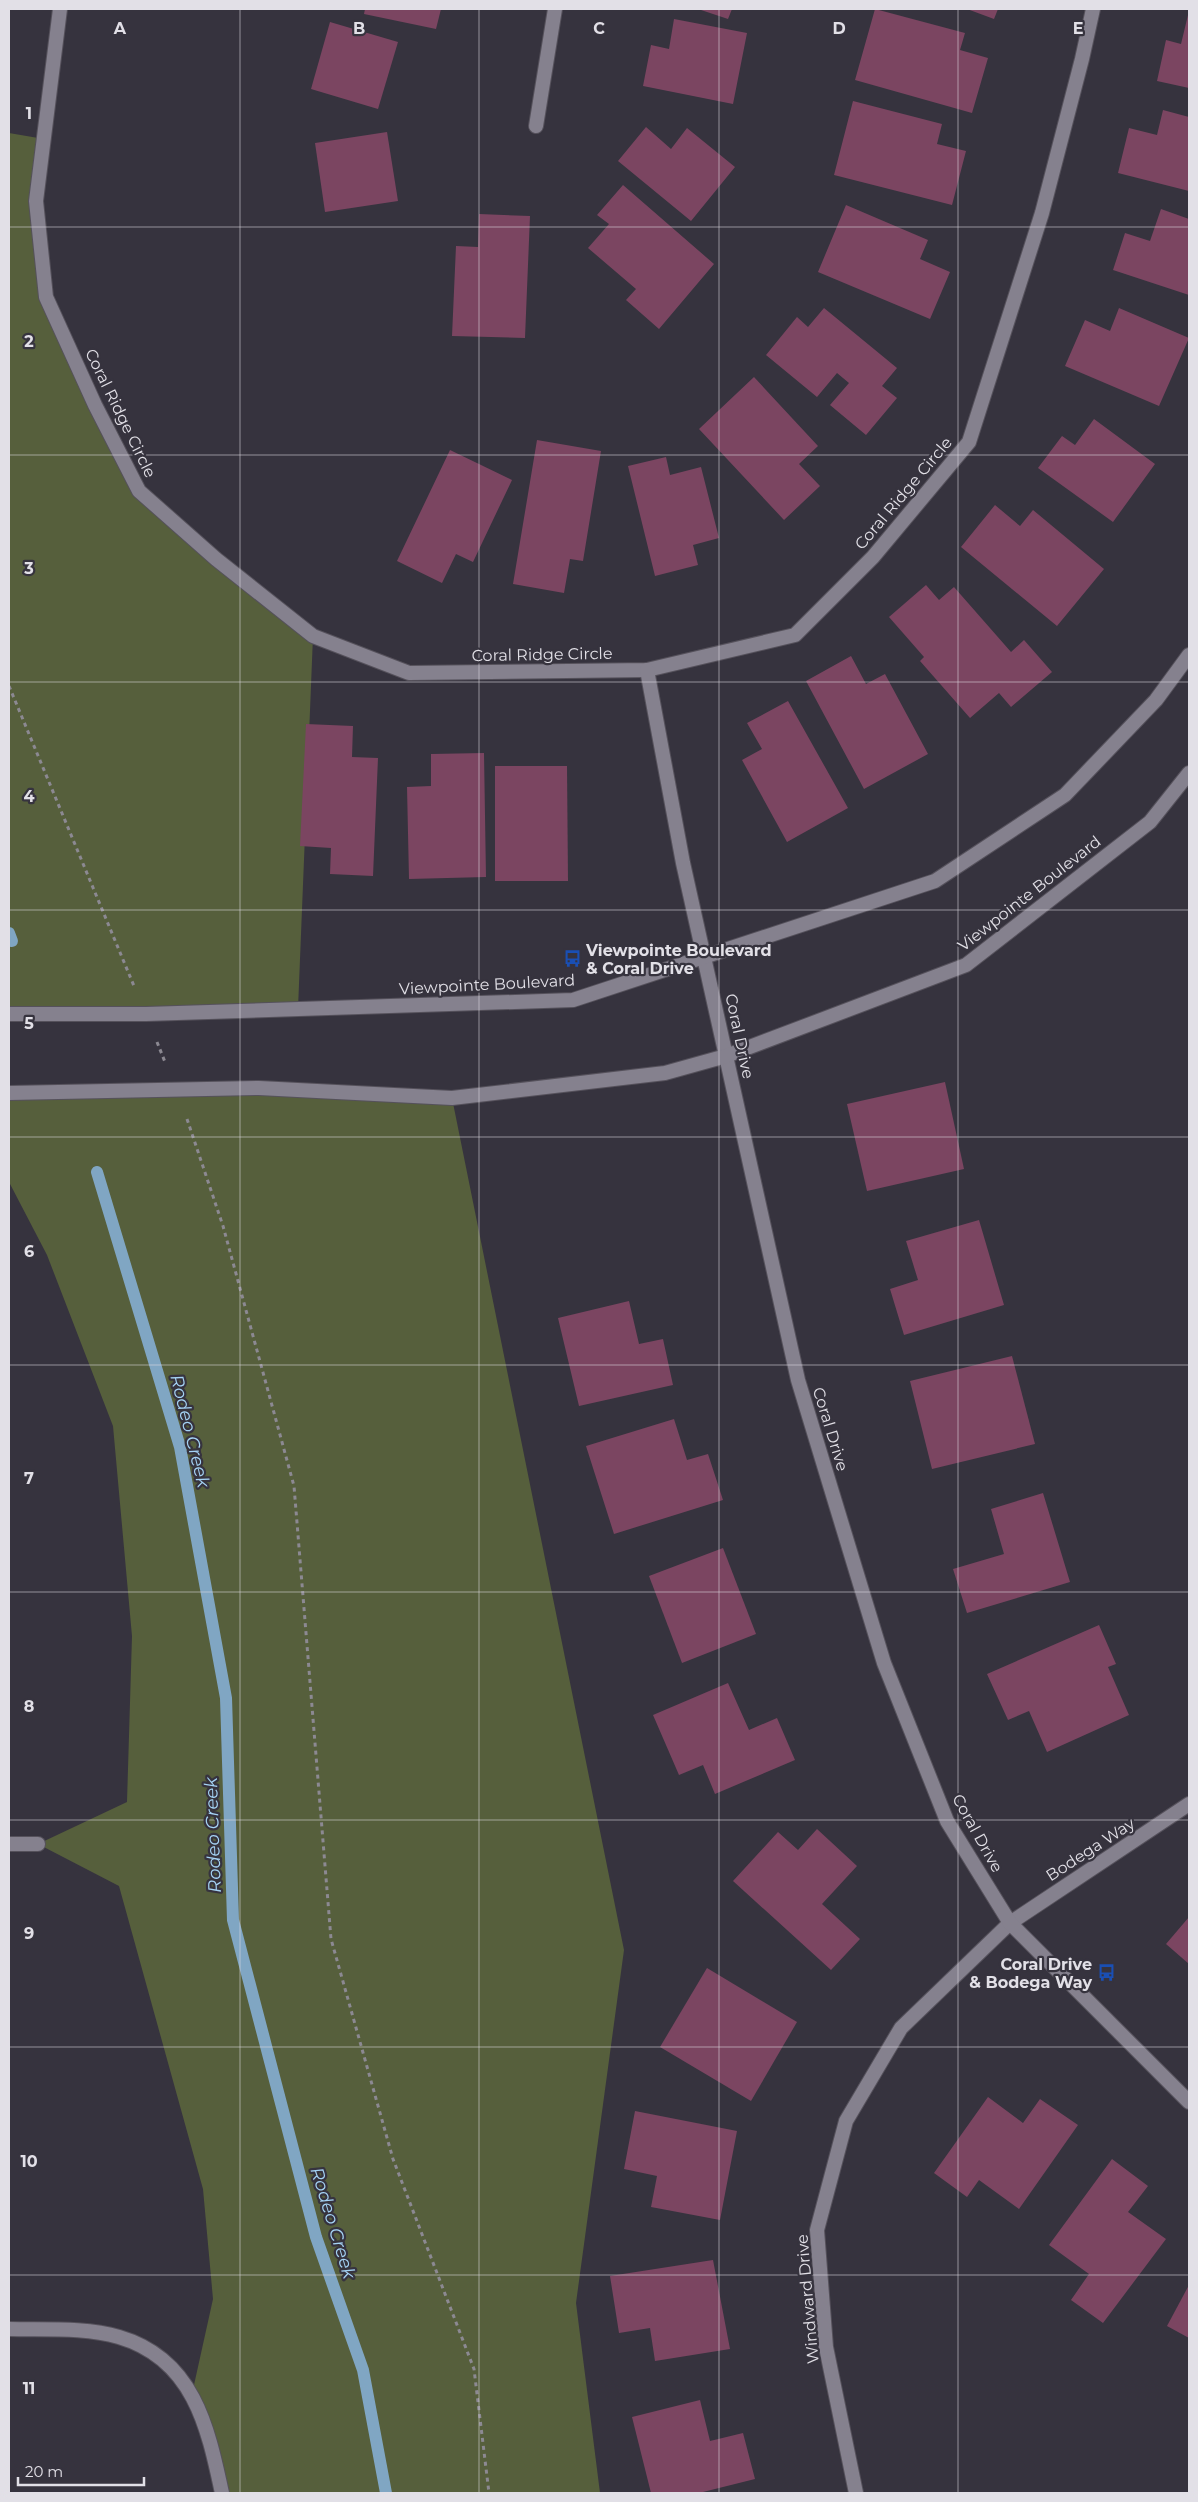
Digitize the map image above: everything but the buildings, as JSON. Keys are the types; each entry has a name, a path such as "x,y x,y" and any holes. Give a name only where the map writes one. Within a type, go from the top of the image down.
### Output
{"street":[{"name":"Coral Ridge Circle","path":"60,9 36,201 46,297 95,405 139,491 216,559 313,636 409,673 647,670 795,635 873,556 970,442 1042,213 1093,9"},
{"path":"536,126 556,9"},
{"name":"Viewpointe Boulevard","path":"9,1014 146,1014 574,1000 935,881 1065,795 1156,700 1189,655"},
{"name":"Coral Drive","path":"647,670 683,863 798,1380 884,1664 948,1821 1010,1923 1189,2102"},
{"name":"Viewpointe Boulevard","path":"9,1093 259,1088 452,1098 664,1073 726,1056 966,965 1150,822 1189,774"},
{"name":"Bodega Way","path":"1010,1923 1189,1804"},
{"path":"9,1844 38,1844"},
{"name":"Windward Drive","path":"856,2493 826,2347 817,2230 846,2121 901,2028 1010,1923"},
{"path":"9,2329 97,2333 119,2337 151,2351 173,2370 192,2394 209,2433 222,2493"}],"path":[{"path":"9,686 178,1091 223,1226 294,1486 331,1939 393,2160 474,2369 489,2493"}],"green space":[{"path":"9,133 44,139 36,201 46,297 139,491 313,636 298,1009 9,1014"},
{"path":"178,1091 452,1098 624,1950 576,2303 600,2493 222,2493 192,2394 213,2299 203,2189 119,1886 38,1844 127,1802 132,1636 113,1426 47,1255 9,1182 9,1093"}],"waterway":[{"name":"Rodeo Creek","path":"9,933 12,941"},
{"name":"Rodeo Creek","path":"97,1172 180,1447 226,1698 233,1920 316,2237 363,2370 386,2493"}],"place":[{"name":"Viewpointe Boulevard & Coral Drive","path":"572,959"},
{"name":"Coral Drive & Bodega Way","path":"1106,1973"}]}
